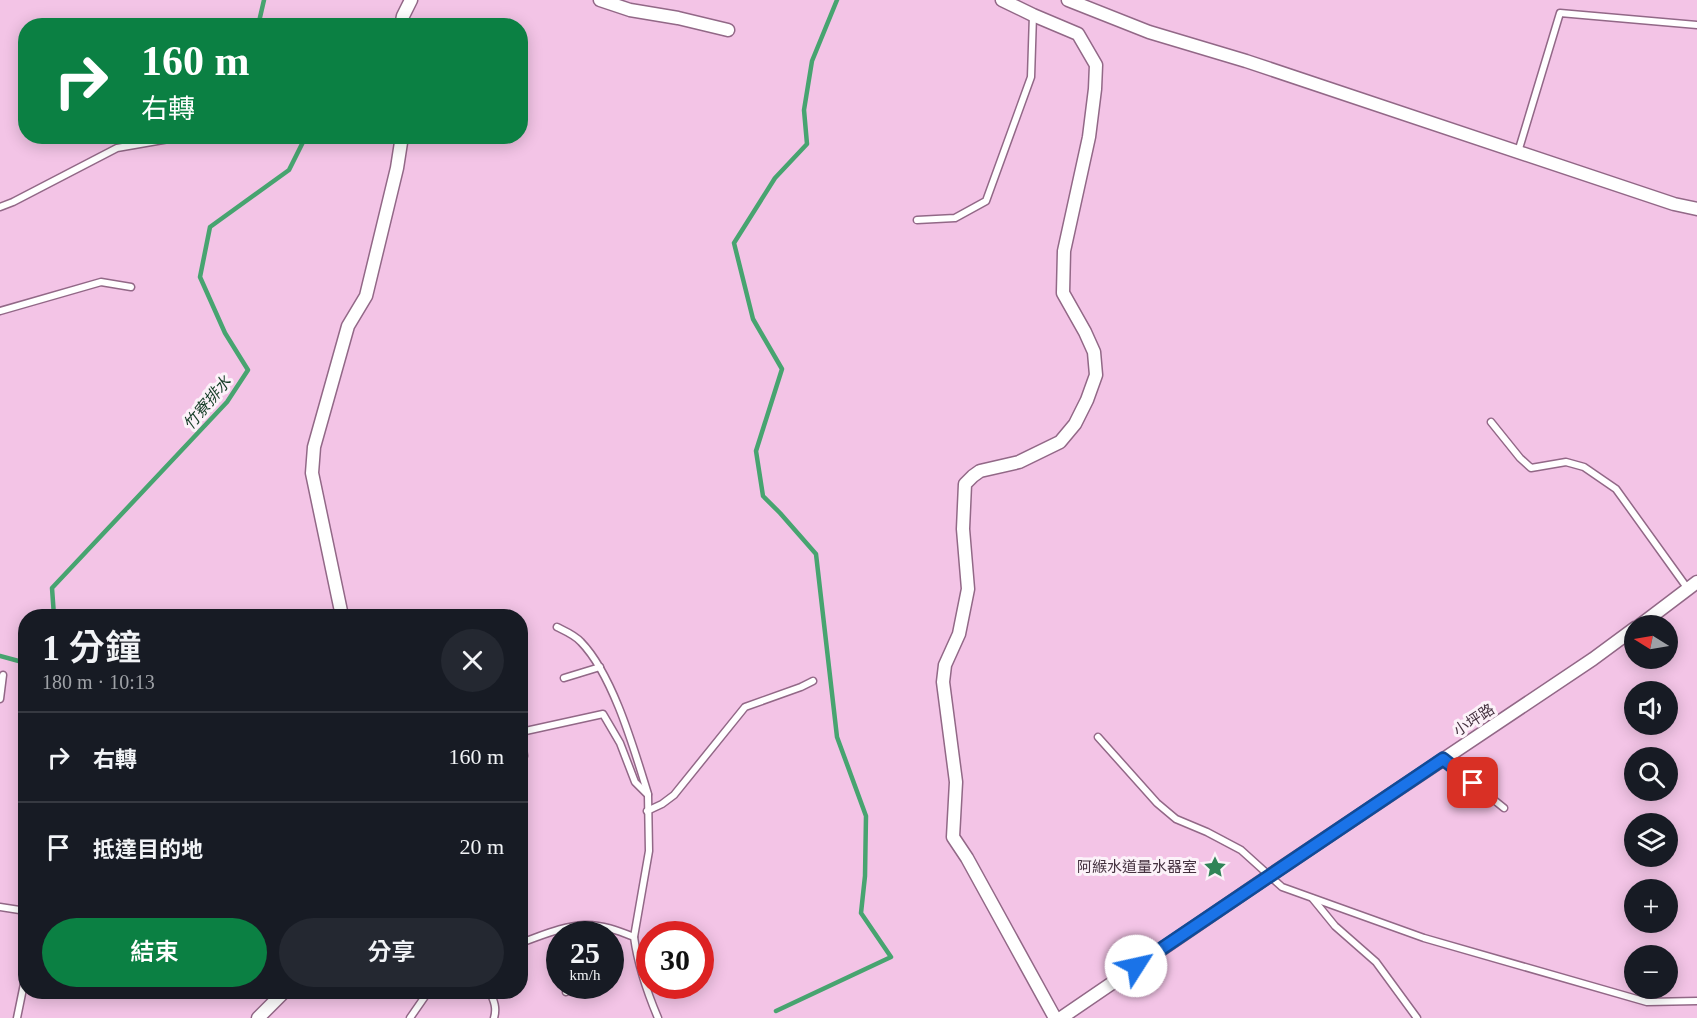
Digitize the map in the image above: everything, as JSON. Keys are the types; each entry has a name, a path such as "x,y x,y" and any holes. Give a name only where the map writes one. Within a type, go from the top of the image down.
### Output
{"street":[{"path":"403,18 411,0"},
{"path":"600,0 630,10 728,30"},
{"path":"1002,0 1078,34 1096,65 1089,137 1064,252 1063,293 1094,352 1096,375 1075,424 1060,441 1019,462 980,471 965,484 963,530 968,589 959,634 945,664 943,682 956,782 953,837 967,858 1055,1018"},
{"path":"1068,0 1149,32 1246,61 1674,204 1697,209"},
{"path":"341,609 312,473 314,447 348,326 366,296 401,144"},
{"path":"1654,615 1692,586"},
{"name":"小坪路","path":"1060,1018 1624,636"},
{"path":"258,1018 277,999"}],"lane":[{"path":"1518,152 1560,13 1697,25"},
{"path":"917,220 954,218 986,201 1031,77 1033,15"},
{"path":"0,207 117,148 140,144"},
{"path":"0,311 101,282 131,287"},
{"path":"1491,422 1531,468 1566,462 1584,467 1616,489 1692,586"},
{"path":"557,627 579,640 600,667 616,702 648,795 649,851 634,937 645,989 658,1018"},
{"path":"564,678 600,667"},
{"path":"0,699 3,675"},
{"path":"647,811 674,795 745,706 813,681"},
{"path":"528,730 603,714 620,743 635,782 648,795"},
{"path":"1098,737 1158,803 1176,819 1241,850 1282,887 1424,939 1647,1002 1697,1001"},
{"path":"1443,759 1504,808"},
{"path":"1313,898 1335,926 1376,962 1417,1018"},
{"path":"0,907 18,910"},
{"path":"528,940 546,935"},
{"path":"624,935 634,937"},
{"path":"17,1018 21,999"},
{"path":"410,1018 423,999"},
{"path":"494,999 496,1011 494,1018"}],"waterway":[{"name":"竹寮排水","path":"260,18 264,0"},
{"path":"776,1011 891,957 861,913 865,876 866,816 837,737 816,554 763,496 756,451 782,369 753,319 734,243 775,178 807,144 804,110 812,61 837,0"},
{"name":"竹寮排水","path":"54,609 52,588 227,402 248,370 225,333 200,277 210,227 289,170 302,144"},
{"name":"竹寮排水","path":"0,656 18,661"}],"place":[{"name":"阿緱水道量水器室","path":"1215,867"}],"route":[{"path":"1136,966 1443,759 1473,783"}]}
